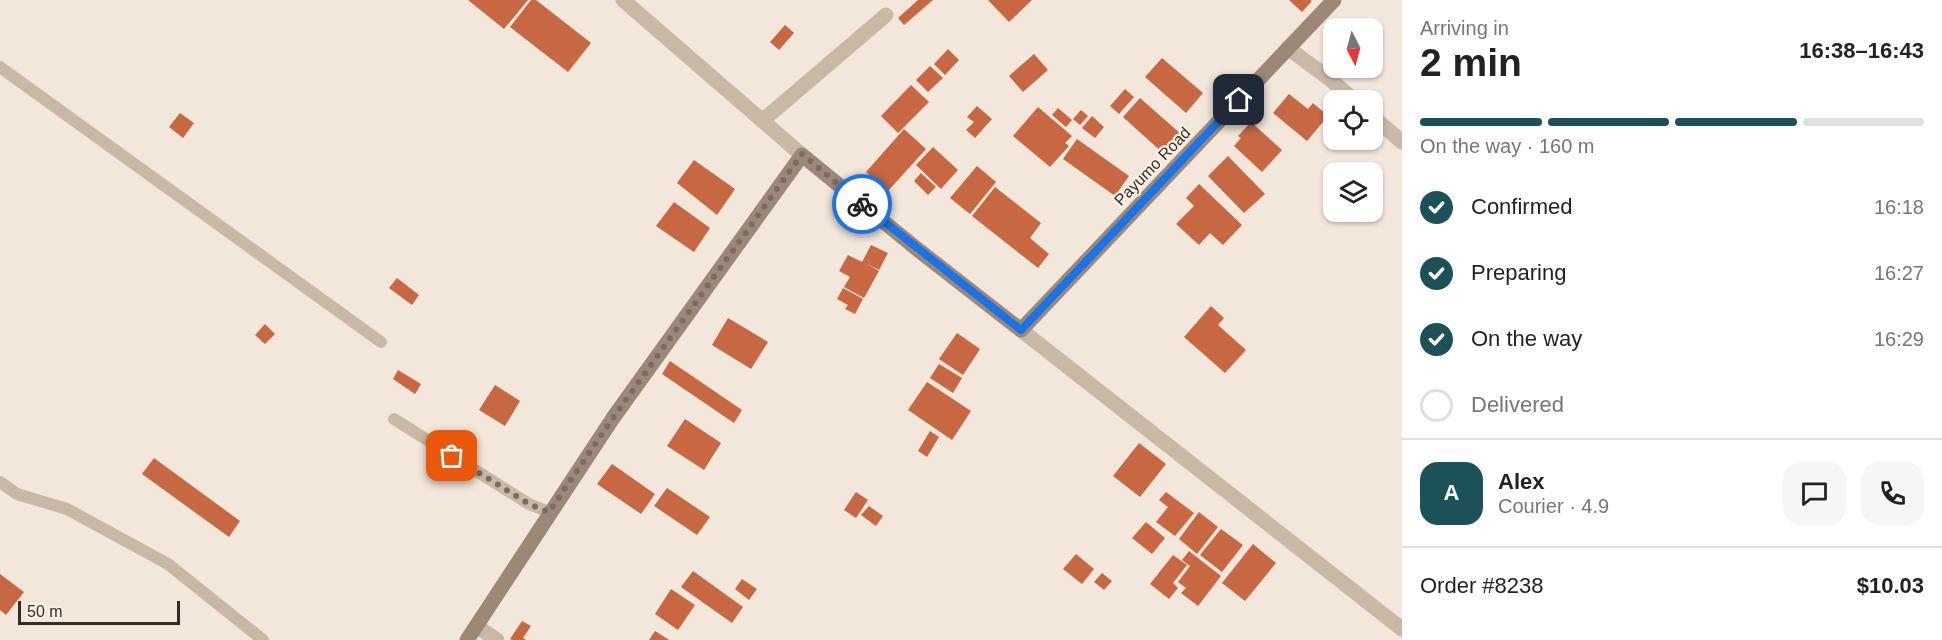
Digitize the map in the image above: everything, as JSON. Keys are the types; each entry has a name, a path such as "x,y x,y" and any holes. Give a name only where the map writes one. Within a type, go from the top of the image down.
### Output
{"street":[{"path":"622,0 762,121 916,249 1402,629"},
{"name":"Payumo Road","path":"1021,330 1334,0"},
{"path":"762,121 886,15"},
{"path":"1288,48 1342,90"},
{"path":"1383,126 1402,142"},
{"path":"467,640 549,512 613,418 802,154"},
{"path":"476,626 497,640"}],"lane":[{"path":"0,67 381,342"},
{"path":"394,419 529,504 549,512"},
{"path":"0,482 17,494 67,509 168,564 263,640"}],"building":[{"path":"468,0 528,0 504,29"},
{"path":"531,0 536,0 591,43 568,72 510,27"},
{"path":"918,0 933,0 904,25 898,18"},
{"path":"988,0 1032,0 1009,22"},
{"path":"1289,0 1310,0 1312,1 1302,12"},
{"path":"785,25 794,33 779,50 770,42"},
{"path":"948,49 959,60 945,75 934,64"},
{"path":"1034,54 1048,70 1023,92 1009,76"},
{"path":"1162,58 1203,93 1186,113 1145,77"},
{"path":"930,66 943,78 928,92 916,80"},
{"path":"911,85 929,102 898,133 881,116"},
{"path":"1125,89 1134,97 1119,114 1110,106"},
{"path":"1289,94 1308,109 1313,103 1323,112 1323,122 1307,141 1273,113"},
{"path":"1140,98 1182,135 1164,154 1123,117"},
{"path":"977,106 992,119 975,138 966,130 974,122 967,117"},
{"path":"1038,107 1072,136 1065,143 1069,146 1050,167 1013,136"},
{"path":"1058,108 1072,120 1066,127 1052,115"},
{"path":"1081,110 1088,116 1080,125 1073,119"},
{"path":"180,113 194,123 183,138 169,127"},
{"path":"1092,116 1104,127 1095,138 1082,128"},
{"path":"1251,122 1282,150 1262,172 1234,146 1241,138 1238,136"},
{"path":"904,129 926,149 888,191 866,172"},
{"path":"1077,139 1129,176 1115,196 1063,159"},
{"path":"933,147 958,170 941,189 916,165"},
{"path":"1228,156 1265,194 1244,213 1208,176"},
{"path":"694,160 735,189 717,215 677,183"},
{"path":"977,166 996,182 970,214 950,198"},
{"path":"921,173 936,187 928,195 914,181"},
{"path":"1199,184 1242,225 1223,245 1210,233 1199,245 1176,224 1194,206 1186,198"},
{"path":"995,187 1041,223 1030,238 1049,254 1038,268 972,216"},
{"path":"674,202 710,228 694,252 656,226"},
{"path":"871,245 888,253 879,270 865,263 879,271 864,298 844,287 850,277 839,271 848,255 862,262"},
{"path":"397,278 419,295 412,305 389,288"},
{"path":"843,288 863,299 855,314 845,309 848,305 837,299"},
{"path":"1211,306 1224,318 1218,325 1246,350 1225,373 1184,337"},
{"path":"728,318 768,342 751,369 712,345"},
{"path":"265,324 275,334 265,344 255,335"},
{"path":"957,333 980,349 963,375 939,359"},
{"path":"670,361 742,410 734,423 662,374"},
{"path":"939,364 962,378 953,393 930,378"},
{"path":"398,370 421,384 415,394 393,379"},
{"path":"927,382 971,411 952,440 908,410"},
{"path":"495,385 520,401 505,426 479,410"},
{"path":"685,419 721,443 704,470 667,446"},
{"path":"930,431 939,437 927,457 918,451"},
{"path":"1139,443 1166,464 1140,497 1113,476"},
{"path":"154,458 240,521 229,537 142,474"},
{"path":"612,464 655,494 641,514 597,484"},
{"path":"667,488 710,517 697,535 654,506"},
{"path":"856,492 868,500 856,518 844,510"},
{"path":"1166,492 1194,513 1175,536 1156,522 1168,507 1159,500"},
{"path":"869,506 883,516 876,526 861,515"},
{"path":"1199,512 1218,527 1197,554 1179,539"},
{"path":"1146,522 1165,538 1152,554 1132,538"},
{"path":"1221,529 1243,545 1222,572 1200,555"},
{"path":"1253,544 1276,563 1245,601 1222,583"},
{"path":"1189,551 1221,576 1198,606 1181,593 1186,588 1178,582 1190,566 1182,560"},
{"path":"1076,554 1094,569 1082,584 1063,569"},
{"path":"1173,555 1187,565 1173,583 1178,588 1169,599 1150,584"},
{"path":"693,571 743,607 732,623 681,587"},
{"path":"1102,573 1112,581 1104,590 1094,582"},
{"path":"0,574 24,592 6,615 0,610"},
{"path":"742,579 757,589 749,600 735,589"},
{"path":"671,589 695,605 678,630 655,614"},
{"path":"522,621 531,626 523,638 526,640 510,639"},
{"path":"655,631 669,640 649,640"}],"way so far":[{"path":"452,456 529,504 549,512 613,418 802,154 862,204"}],"route":[{"path":"862,204 1021,330 1239,100"}]}
